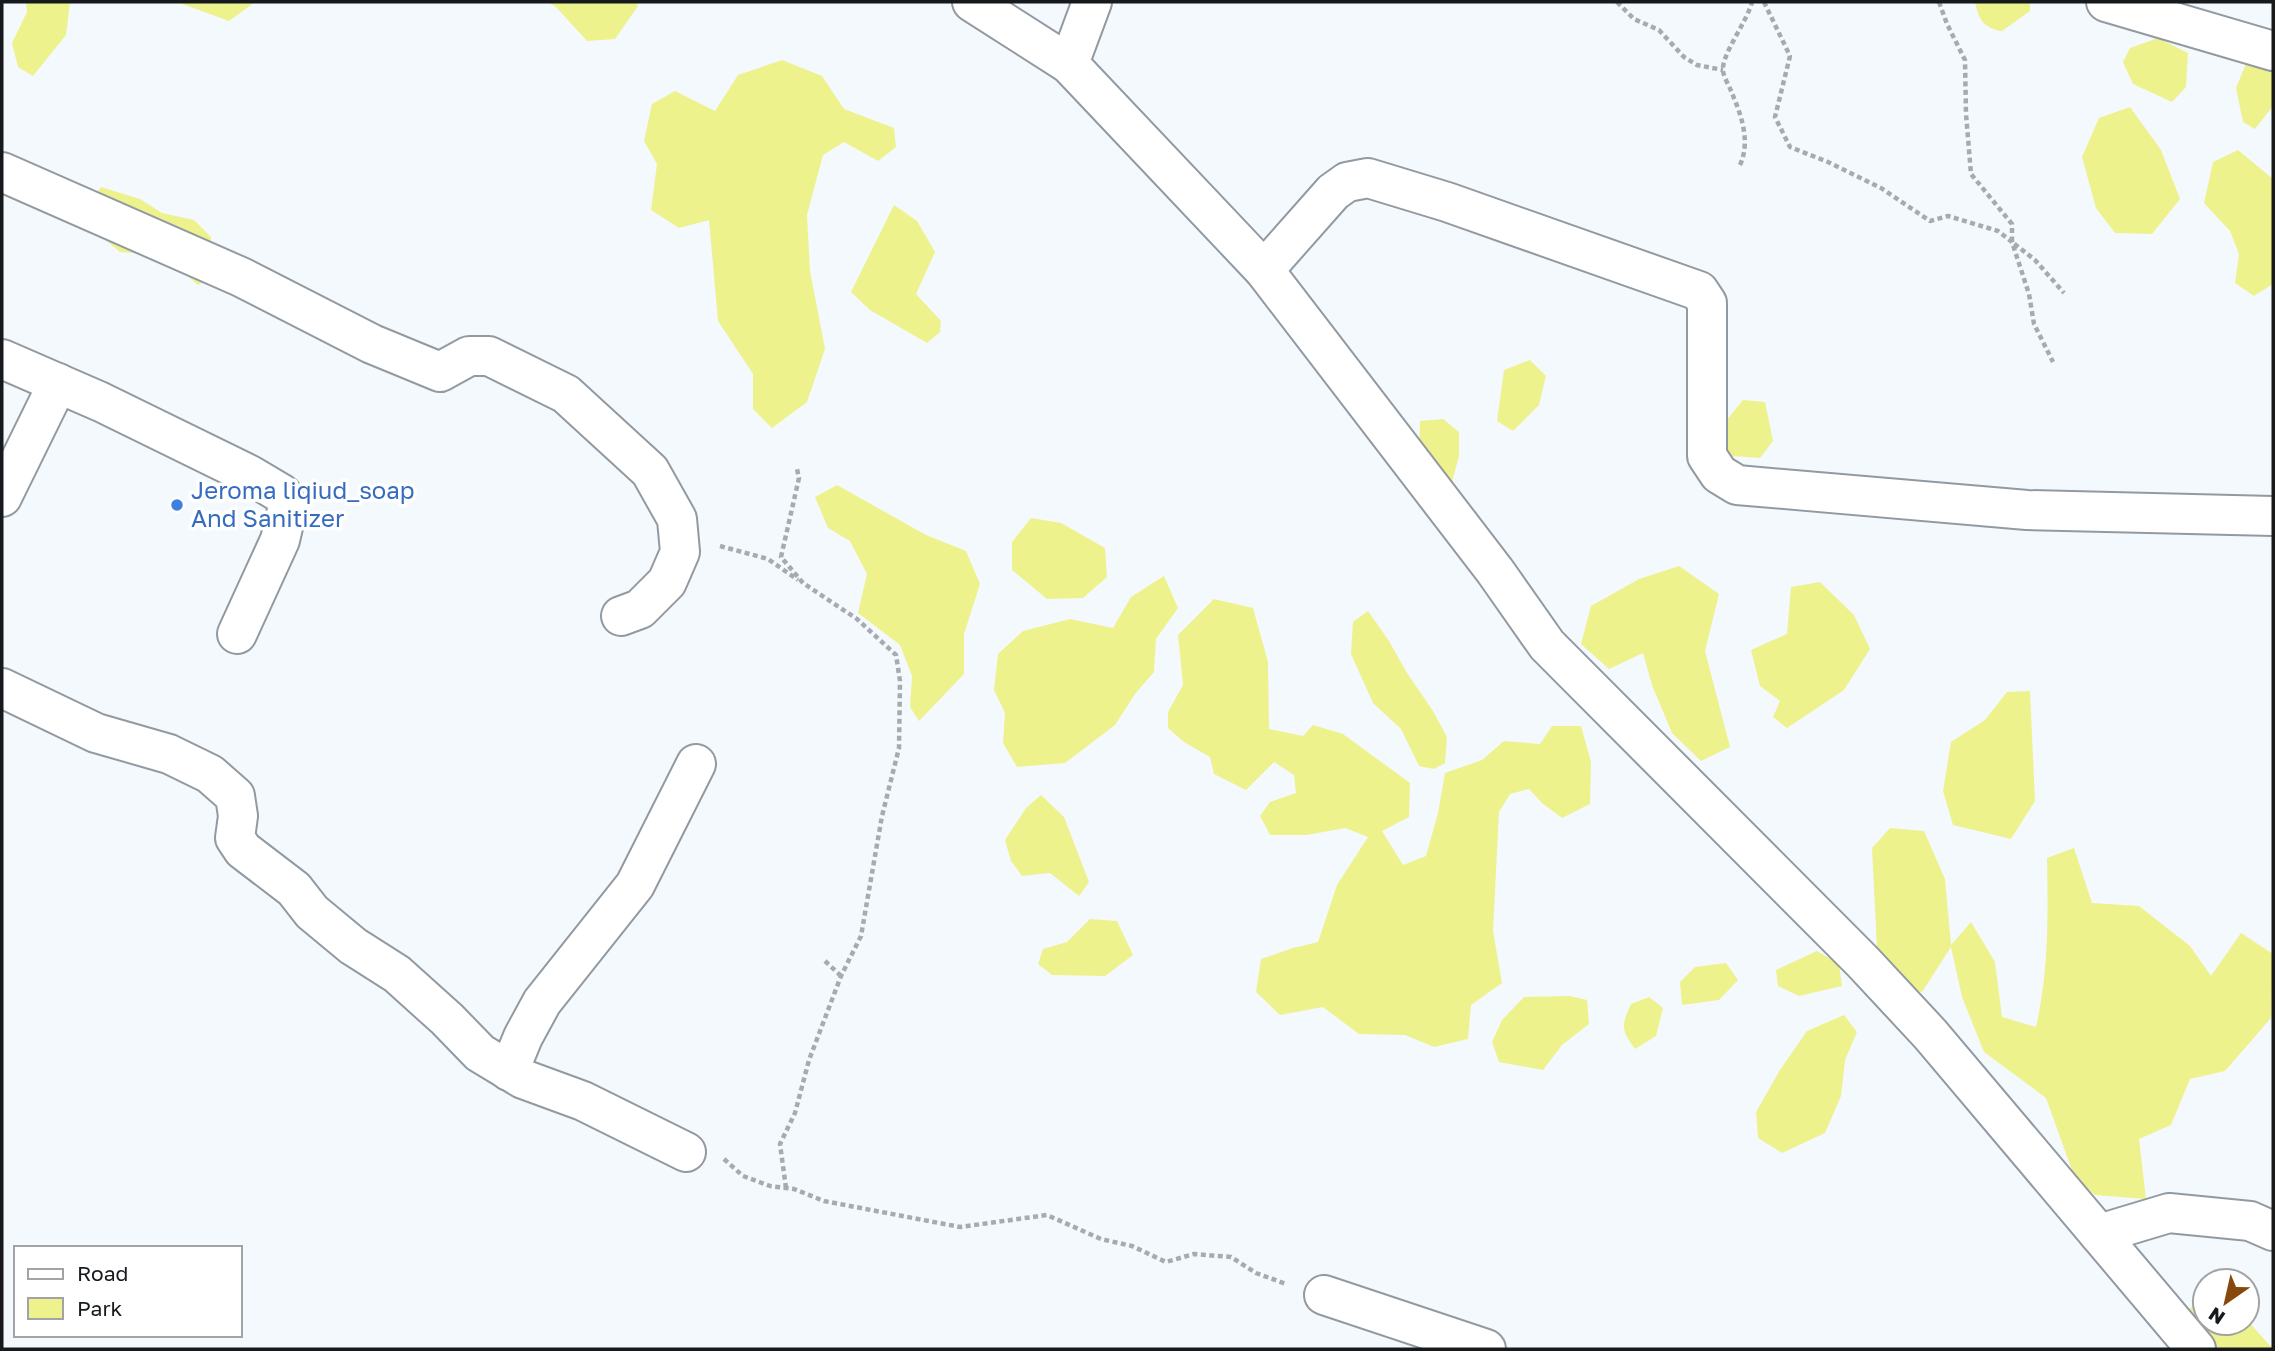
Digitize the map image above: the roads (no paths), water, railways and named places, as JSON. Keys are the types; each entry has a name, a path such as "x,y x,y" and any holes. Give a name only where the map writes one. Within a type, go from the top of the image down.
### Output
{"street":[{"path":"972,2 1069,64 1264,270 1495,571 1547,645 1863,962 1930,1034 2196,1349"},
{"path":"1069,64 1092,2"},
{"path":"2106,2 2273,51"},
{"path":"2,172 241,277 372,344 440,372 469,356 489,356 566,394 650,471 677,519 680,552 667,582 640,610 621,616"},
{"path":"1264,270 1334,192 1347,182 1368,178 1447,202 1699,291 1707,303 1707,456 1719,474 1737,485 2027,510 2273,516"},
{"path":"2,359 187,443 282,494 288,506 280,540 237,634"},
{"path":"2,497 58,383"},
{"path":"2,688 96,733 169,754 210,774 235,796 238,816 235,838 243,850 294,889 312,912 353,946 397,975 447,1019 480,1053 523,1079 583,1101 686,1152"},
{"path":"509,1071 542,1002 635,885 696,764"},
{"path":"2099,1234 2169,1213 2250,1221 2273,1231"},
{"path":"1309,1291 1486,1349"}],"place":[{"name":"Jeroma liqiud_soap And Sanitizer","path":"177,505"}]}
